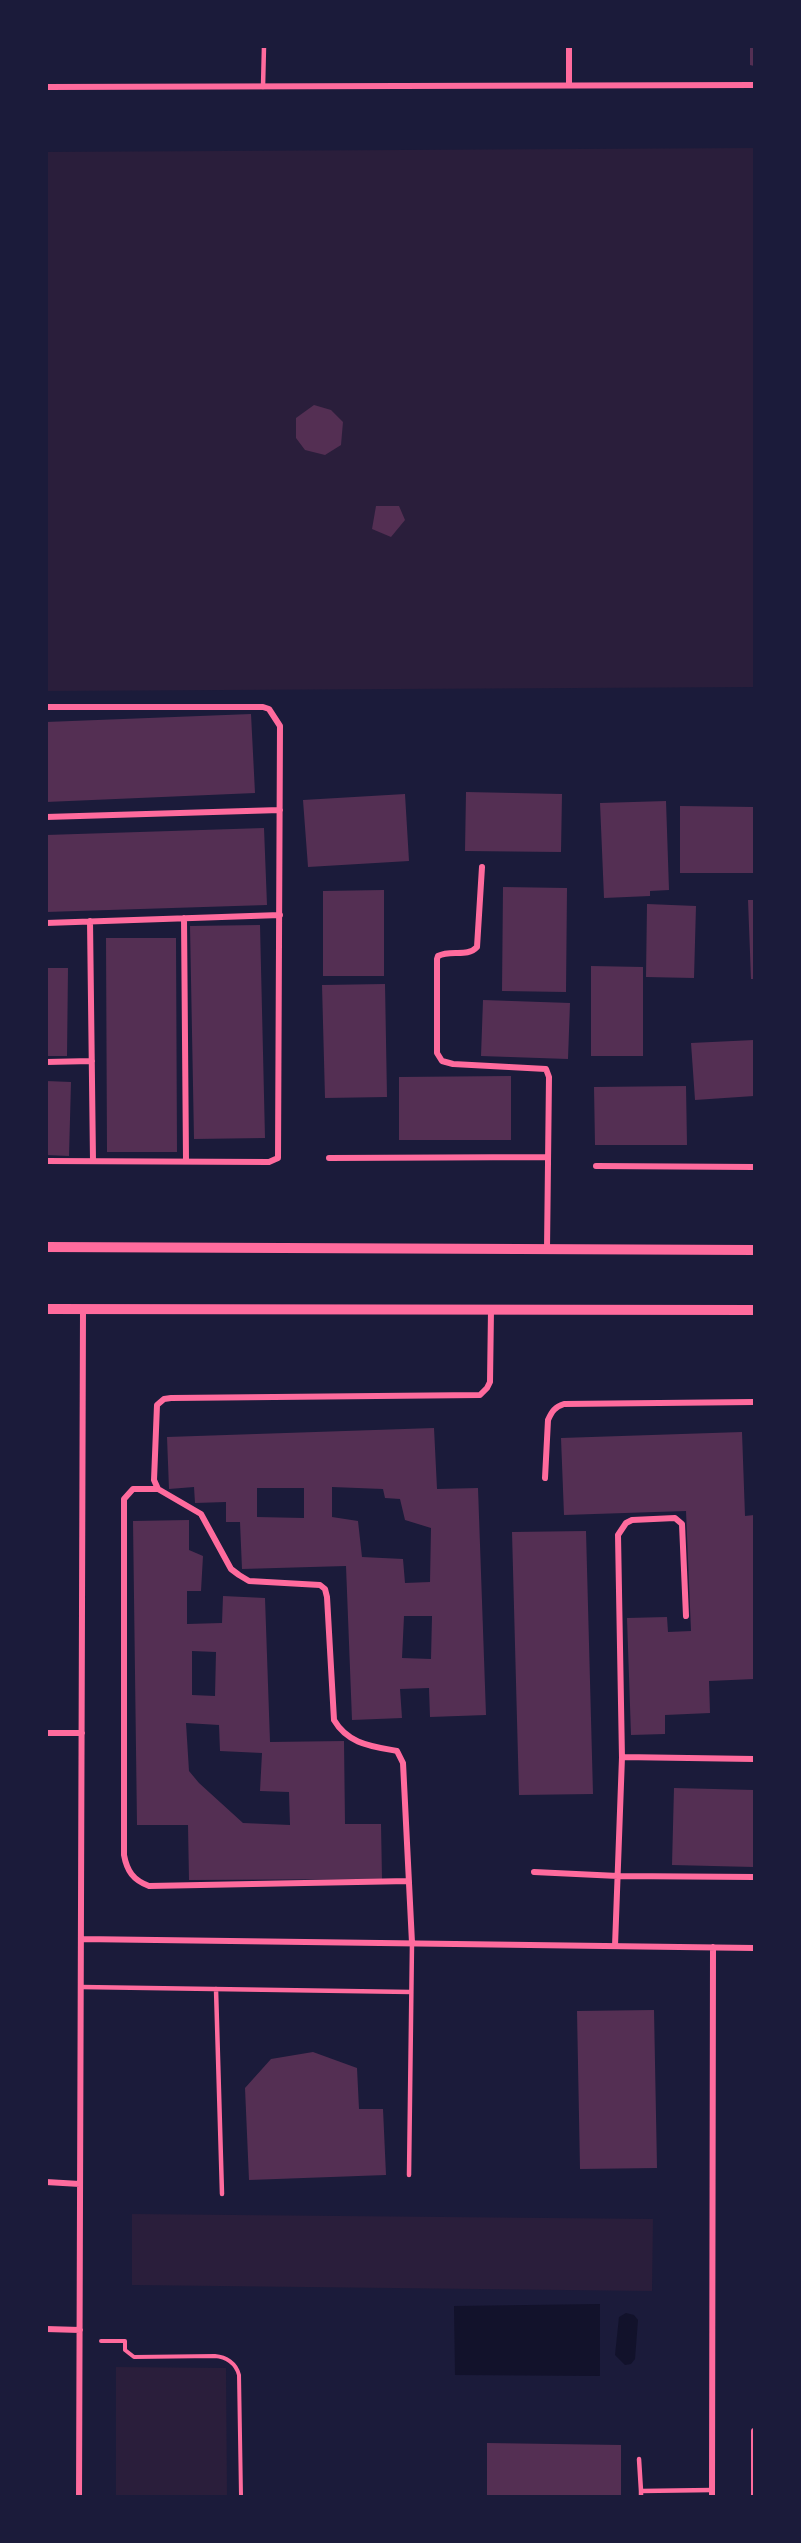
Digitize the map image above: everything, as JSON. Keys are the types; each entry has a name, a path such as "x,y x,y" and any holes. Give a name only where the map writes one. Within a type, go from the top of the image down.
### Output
{"street":[{"path":"569,46 569,86"},
{"path":"46,87 754,85"},
{"path":"46,707 262,707 269,709 280,726 278,1158 269,1162 46,1161"},
{"path":"46,817 280,810"},
{"path":"482,867 477,946 469,953 443,953 437,959 437,1053 442,1061 453,1064 546,1069 549,1077 547,1249"},
{"path":"46,923 280,915"},
{"path":"184,918 186,1160"},
{"path":"90,921 93,1161"},
{"path":"46,1062 92,1061"},
{"path":"328,1158 547,1157"},
{"path":"596,1166 754,1167"},
{"path":"46,1247 754,1250"},
{"path":"46,1309 754,1311"},
{"path":"80,2496 82,1309"},
{"path":"158,1489 154,1480 159,1401 171,1398 480,1395 490,1382 491,1310"},
{"path":"545,1478 548,1420 551,1412 564,1404 754,1402"},
{"path":"409,1881 149,1886 140,1883 131,1875 124,1855 124,1499 133,1489 158,1489 201,1514 231,1569 249,1581 320,1585 325,1589 334,1720 340,1729 357,1743 396,1751 403,1763 409,1881 412,1943"},
{"path":"615,1946 622,1759 618,1535 626,1523 632,1520 675,1518 682,1524 686,1616"},
{"path":"46,1733 82,1733"},
{"path":"622,1759 754,1759"},
{"path":"534,1872 618,1876 754,1877"},
{"path":"81,1939 754,1948"},
{"path":"712,2493 713,1947"},
{"path":"46,2182 80,2184"},
{"path":"46,2330 80,2330"},
{"path":"754,2431 754,2496"}],"lane":[{"path":"263,87 264,46"},
{"path":"409,2175 412,1943"},
{"path":"81,1987 411,1992"},
{"path":"216,1989 222,2194"},
{"path":"639,2458 641,2494 712,2493"}],"path":[{"path":"80,2341 125,2341 125,2350 134,2357 215,2356 229,2360 239,2375 240,2496"}],"shaded area":[{"path":"754,148 754,687 47,691 46,152"},
{"path":"132,2214 653,2219 652,2291 132,2285"},
{"path":"600,2304 600,2376 455,2375 454,2306"},
{"path":"626,2313 634,2315 638,2320 635,2359 631,2364 625,2365 615,2355 619,2317"},
{"path":"116,2367 226,2368 227,2496 116,2496"}],"building":[{"path":"750,46 754,46 754,66 750,65"},
{"path":"314,405 331,410 343,422 341,445 325,455 305,450 296,438 296,418"},
{"path":"376,506 399,506 405,520 391,537 372,529"},
{"path":"251,714 255,793 46,802 46,722"},
{"path":"466,792 562,794 561,852 465,851"},
{"path":"405,794 409,861 308,867 303,800"},
{"path":"666,801 669,890 650,891 650,896 604,898 600,803"},
{"path":"680,806 754,807 754,873 680,873"},
{"path":"264,828 267,905 46,912 46,835"},
{"path":"503,887 567,888 566,992 502,991"},
{"path":"384,890 384,976 323,976 323,891"},
{"path":"748,900 754,900 754,979 751,979"},
{"path":"647,904 696,906 694,978 646,977"},
{"path":"260,925 265,1138 194,1139 190,926"},
{"path":"106,938 176,938 177,1152 107,1152"},
{"path":"591,966 643,967 643,1056 591,1056"},
{"path":"46,968 68,968 67,1056 46,1056"},
{"path":"385,984 387,1097 325,1098 322,985"},
{"path":"483,1000 570,1003 568,1059 481,1056"},
{"path":"754,1040 754,1096 695,1100 691,1043"},
{"path":"511,1076 511,1140 399,1140 399,1077"},
{"path":"46,1081 71,1082 69,1156 46,1155"},
{"path":"686,1086 687,1145 595,1145 594,1087"},
{"path":"434,1428 437,1489 478,1488 486,1715 430,1717 429,1688 400,1689 402,1718 352,1720 346,1566 242,1569 240,1522 226,1522 226,1502 195,1503 194,1487 169,1489 167,1437","holes":["332,1487 383,1489 385,1498 400,1499 405,1520 431,1528 430,1582 405,1583 403,1559 362,1557 358,1521 332,1517","257,1488 304,1488 304,1518 257,1517","404,1616 432,1616 431,1659 402,1658"]},
{"path":"742,1432 745,1516 754,1515 754,1679 709,1681 710,1713 665,1715 665,1734 631,1735 627,1618 667,1617 668,1632 691,1631 686,1511 564,1515 561,1438"},
{"path":"189,1520 189,1550 203,1556 201,1591 187,1591 187,1624 222,1623 223,1596 265,1598 270,1742 344,1741 345,1824 381,1824 382,1879 189,1880 188,1825 137,1825 133,1521","holes":["192,1651 216,1652 215,1696 192,1695","186,1723 219,1725 220,1751 262,1753 260,1791 289,1792 290,1825 243,1823 199,1783 189,1771"]},
{"path":"586,1531 593,1794 519,1795 512,1532"},
{"path":"674,1788 754,1790 754,1867 672,1865"},
{"path":"654,2010 657,2168 580,2169 577,2011"},
{"path":"313,2052 357,2068 359,2109 383,2109 386,2175 249,2180 245,2088 271,2059"},
{"path":"487,2443 621,2445 621,2496 487,2496"}]}
